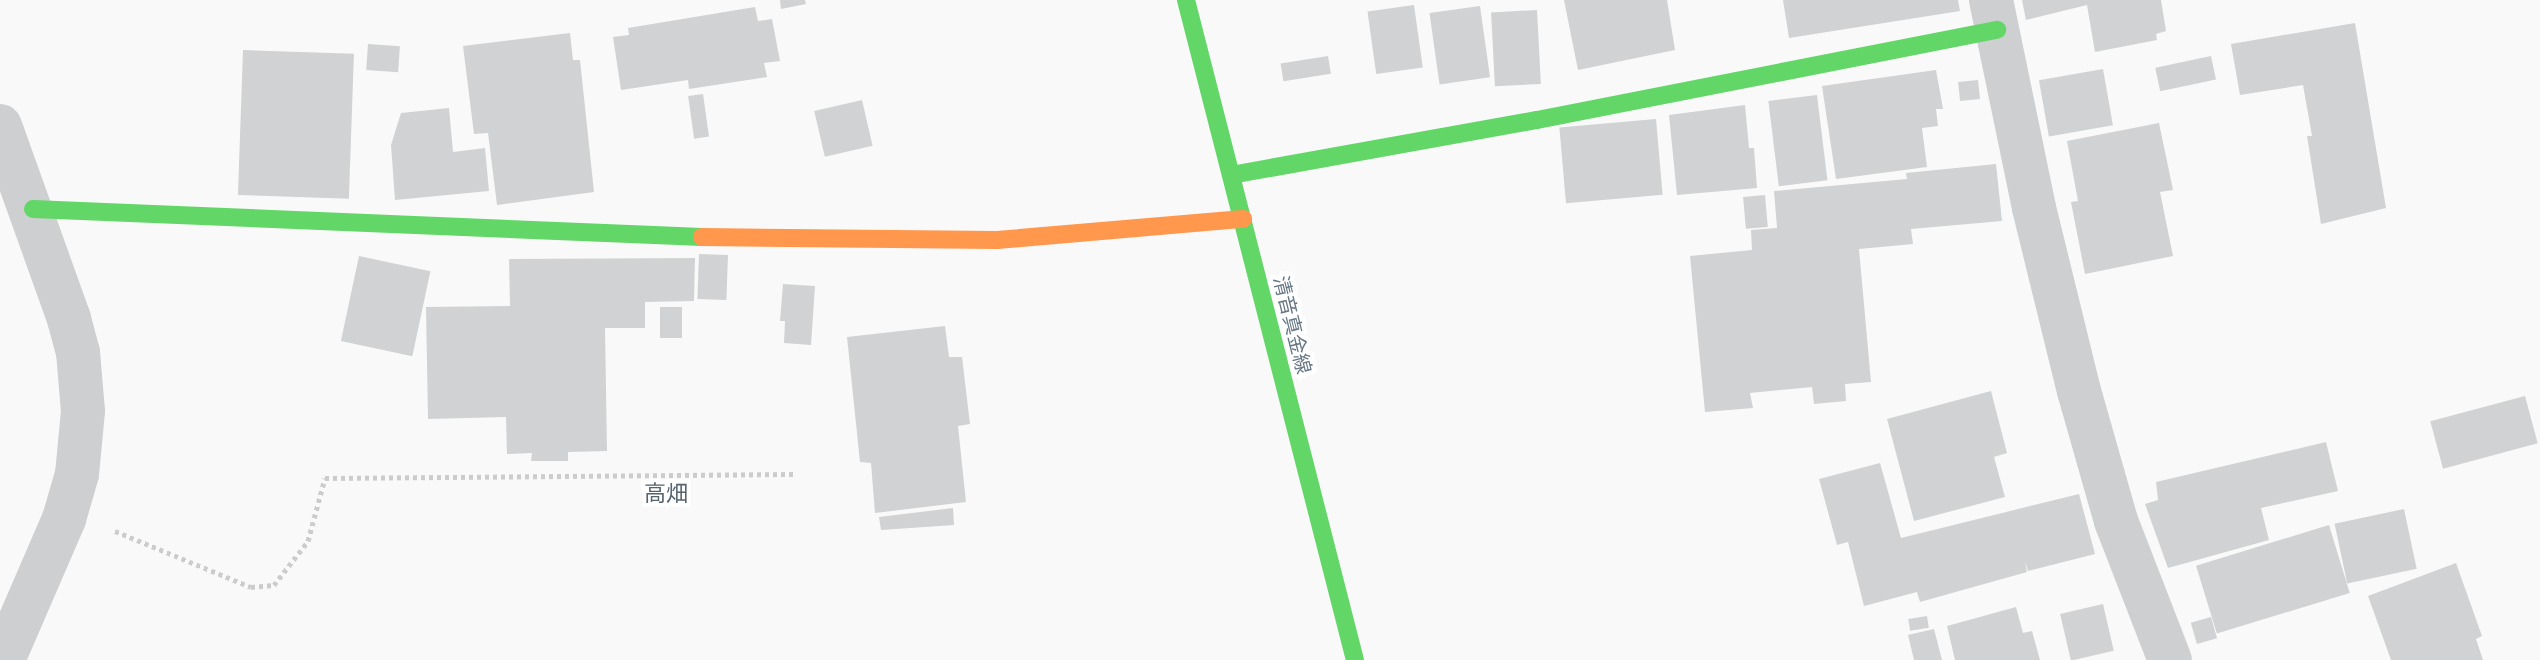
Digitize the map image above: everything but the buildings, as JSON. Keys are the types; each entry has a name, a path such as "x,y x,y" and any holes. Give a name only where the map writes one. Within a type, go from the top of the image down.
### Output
{"street":[{"name":"清音真金線","path":"1186,0 1355,660"},
{"path":"1231,175 1537,120 1994,15 2034,208 2079,391 2116,521 2170,660"},
{"path":"0,126 33,209 78,352 83,432 77,474 66,511 3,660"},
{"path":"33,209 697,237 997,240 1243,219"}],"path":[{"path":"66,511 251,587 274,585 308,541 325,478 797,474"}],"traffic: fast":[{"path":"1186,0 1355,660"},
{"path":"1231,175 1537,120 1997,30"},
{"path":"33,209 702,237"}],"traffic: slow":[{"path":"702,237 997,240 1243,219"}],"district":[{"name":"高畑","path":"666,494"}]}
